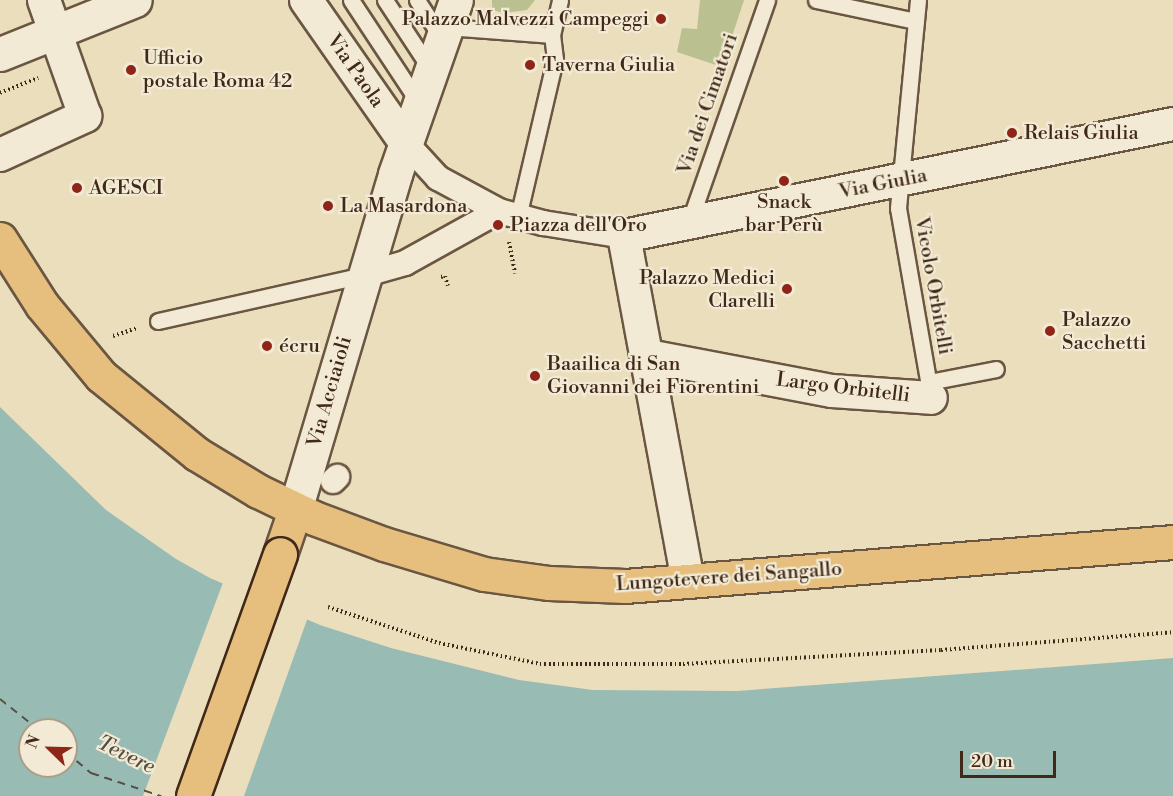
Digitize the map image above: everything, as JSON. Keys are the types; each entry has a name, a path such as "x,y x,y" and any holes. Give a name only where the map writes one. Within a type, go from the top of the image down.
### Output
{"main road":[{"name":"Lungotevere dei Sangallo","path":"0,239 50,317 115,390 197,454 295,510 384,544 503,577 603,586 1173,542"},
{"path":"193,796 295,510"}],"street":[{"path":"0,155 84,116 59,33 44,0"},
{"name":"Via Paola","path":"306,0 405,142"},
{"path":"0,54 139,2"},
{"path":"363,275 405,142 449,15"},
{"name":"Via Giulia","path":"508,222 624,236 1173,124"},
{"path":"405,142 438,178 508,222"},
{"path":"363,275 405,263 508,222"},
{"path":"624,236 688,581"},
{"name":"Via Acciaioli","path":"295,510 363,275"},
{"name":"Largo Orbitelli","path":"648,356 832,391 930,390"}],"lane":[{"path":"351,0 419,103"},
{"path":"386,0 431,70"},
{"path":"417,0 449,15 552,35"},
{"path":"508,222 555,59 552,35 560,0"},
{"name":"Via dei Cimatori","path":"689,223 767,0"},
{"path":"816,0 915,21"},
{"name":"Vicolo Orbitelli","path":"918,0 900,180 899,217 930,390"},
{"path":"158,321 363,275"},
{"path":"930,390 996,369"}],"path":[{"path":"0,93 47,75"},
{"path":"508,222 515,273"},
{"path":"328,607 439,643 540,664 789,658 1173,632"}],"green space":[{"path":"492,0 535,0 527,10 504,13 492,10"},
{"path":"700,0 744,0 722,67 677,52 682,28 697,29"}],"water":[{"name":"Tevere","path":"0,407 106,510 176,559 210,578 320,625 391,648 519,680 593,690 737,691 1173,658 1173,796 0,796"}],"pier":[{"path":"224,580 308,617 244,796 143,796"}],"ferry route":[{"path":"0,699 24,718"},
{"path":"78,762 91,773 161,796"}],"place":[{"name":"Palazzo Malvezzi Campeggi","path":"661,19"},
{"name":"Taverna Giulia","path":"530,65"},
{"name":"Ufficio postale Roma 42","path":"131,70"},
{"name":"Relais Giulia","path":"1012,133"},
{"name":"Snack bar Perù","path":"784,181"},
{"name":"AGESCI","path":"77,188"},
{"name":"La Masardona","path":"328,206"},
{"name":"Piazza dell'Oro","path":"498,225"},
{"name":"Palazzo Medici Clarelli","path":"787,289"},
{"name":"Palazzo Sacchetti","path":"1050,331"},
{"name":"écru","path":"267,346"},
{"name":"Baailica di San Giovanni dei Fiorentini","path":"535,376"}]}
